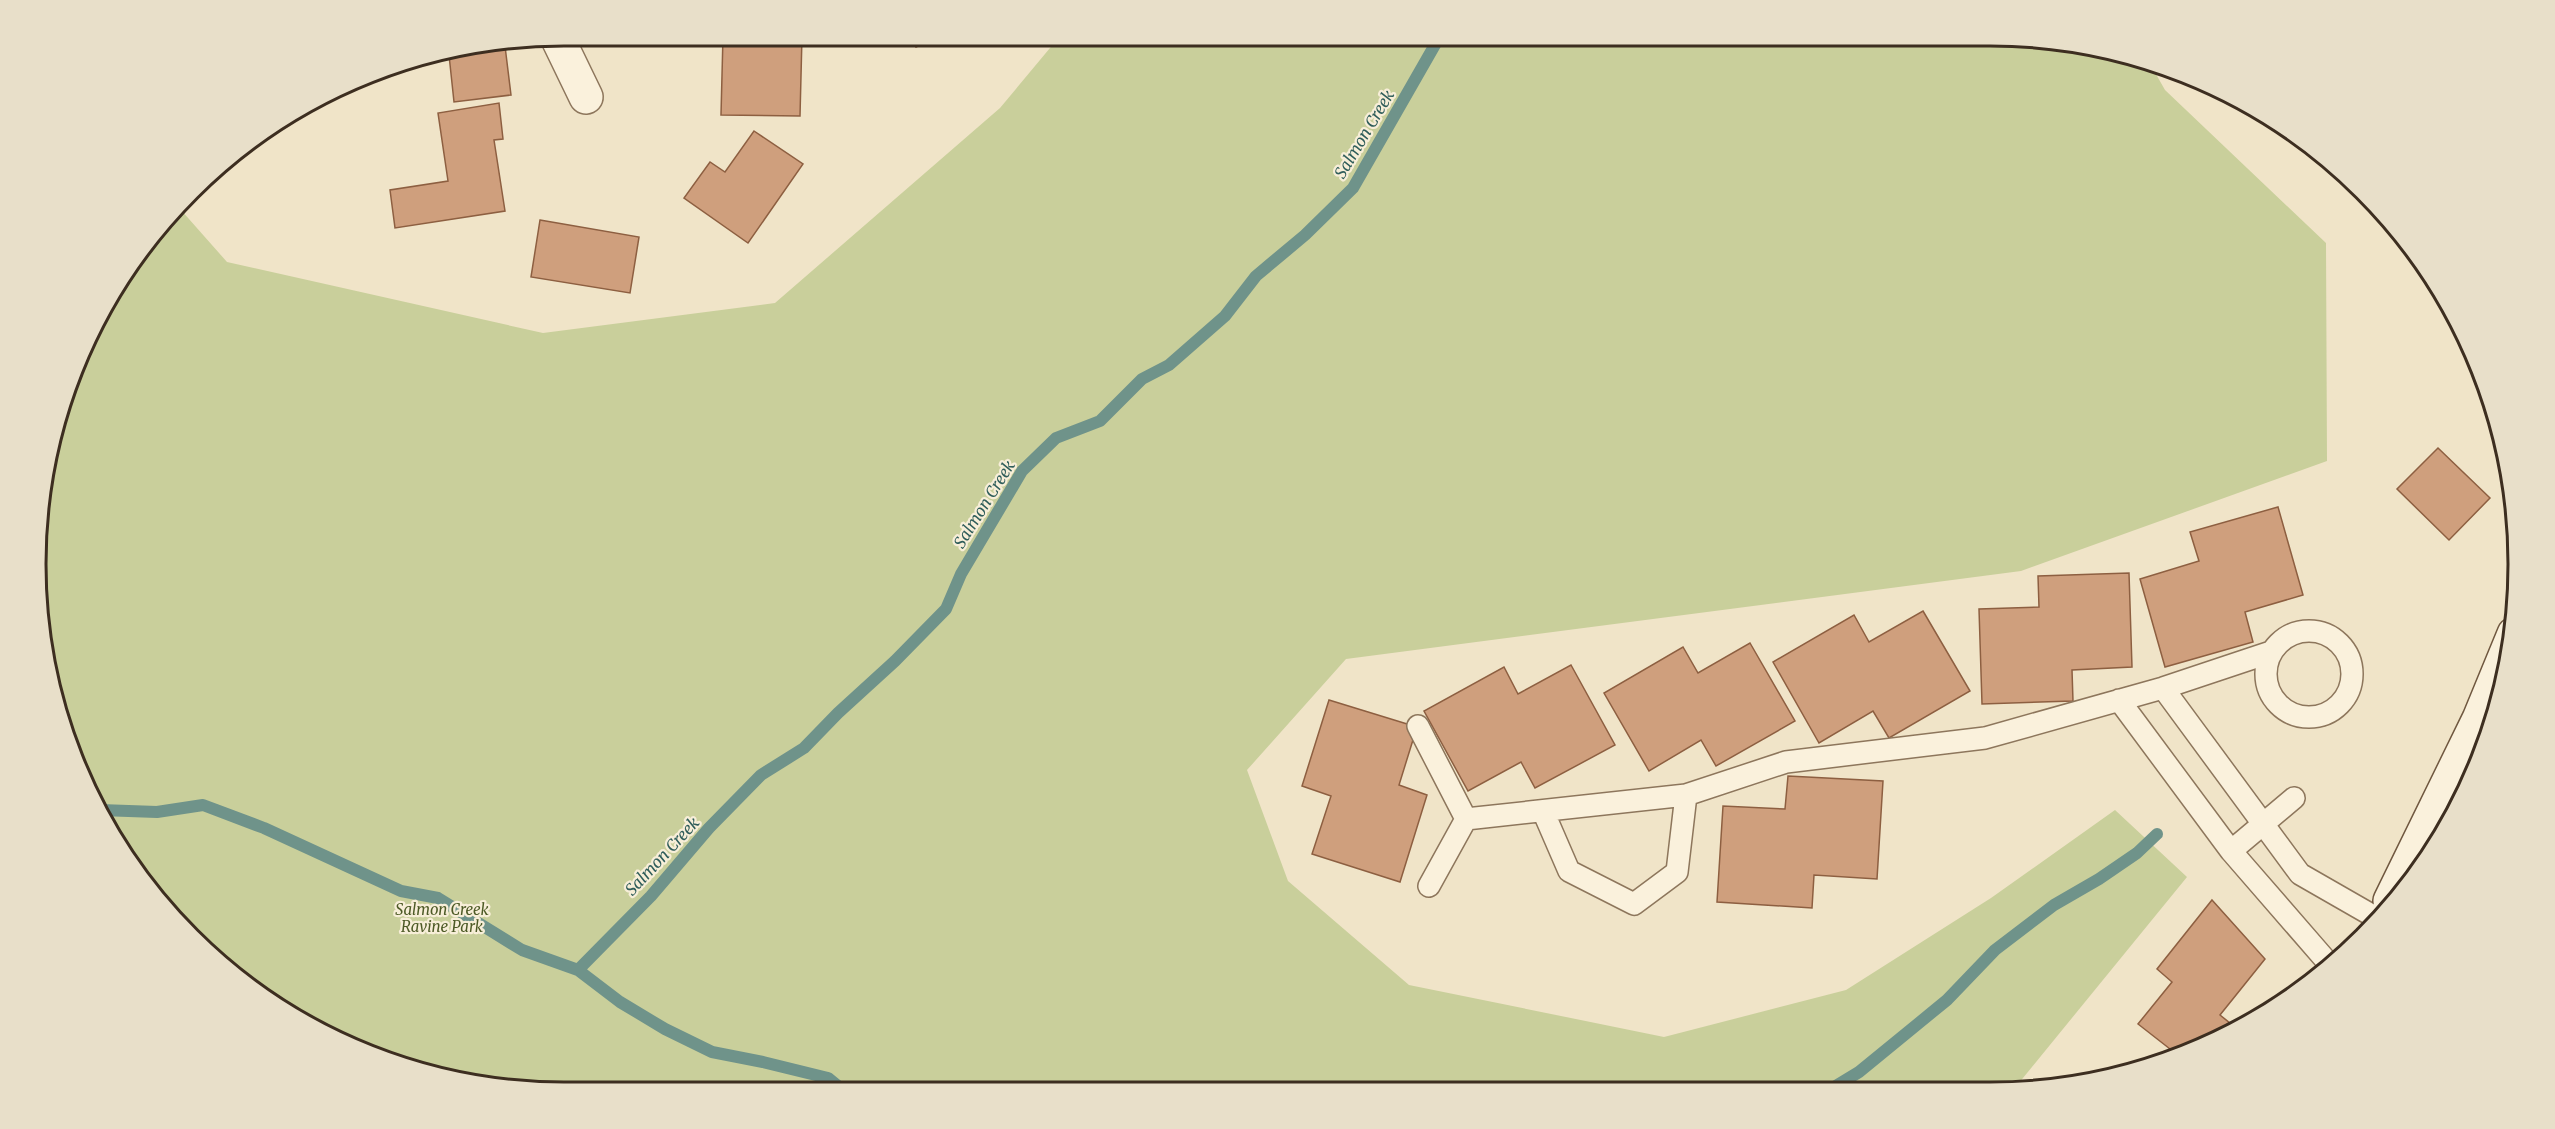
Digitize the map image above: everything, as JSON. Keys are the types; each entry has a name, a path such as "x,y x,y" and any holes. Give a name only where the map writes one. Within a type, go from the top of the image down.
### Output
{"main road":[{"path":"561,46 586,96"},
{"path":"2399,882 2479,719 2496,677"}],"lane":[{"path":"1466,819 1686,795 1786,762 1985,738 2163,688 2271,652 2279,642 2291,634 2304,630 2318,631 2330,636 2340,644 2348,656 2352,669 2347,695 2337,706 2324,714 2309,717 2294,714 2281,707 2271,696 2266,674 2271,652"},
{"path":"2163,688 2300,874 2372,914"},
{"path":"2119,700 2231,851 2325,959"},
{"path":"1418,726 1466,819"},
{"path":"1543,811 1569,872 1634,904 1677,872 1686,795"},
{"path":"2231,851 2294,798"},
{"path":"1429,886 1466,819"}],"green space":[{"name":"Salmon Creek Ravine Park","path":"1052,46 1990,46 2092,56 2156,74 2165,90 2326,243 2327,461 2021,571 1346,659 1247,770 1288,881 1409,985 1664,1037 1846,990 1991,898 2115,810 2187,877 2020,1081 1990,1082 531,1081 463,1073 430,1065 366,1043 305,1013 277,995 223,954 198,931 175,906 134,852 116,824 86,763 64,699 56,666 46,564 56,463 64,430 86,366 116,305 154,249 184,213 227,262 543,333 775,303 1000,108"}],"building":[{"path":"723,46 802,46 800,116 721,115"},
{"path":"506,50 511,95 454,102 449,59"},
{"path":"499,103 503,139 494,140 505,211 395,228 390,190 448,181 438,113"},
{"path":"754,131 803,164 748,243 684,198 710,162 725,172"},
{"path":"540,220 639,237 630,293 531,277"},
{"path":"2438,448 2490,498 2449,540 2397,489"},
{"path":"2278,507 2303,595 2245,612 2253,642 2165,667 2140,579 2199,561 2190,532"},
{"path":"2129,573 2132,667 2072,670 2073,701 1982,704 1979,609 2039,607 2038,576"},
{"path":"1923,611 1970,691 1889,738 1873,711 1819,743 1773,662 1854,615 1869,642"},
{"path":"1750,643 1795,721 1716,766 1701,740 1649,771 1604,693 1683,647 1698,673"},
{"path":"1571,665 1615,745 1535,788 1521,762 1468,791 1424,711 1504,667 1518,694"},
{"path":"1329,700 1417,727 1399,785 1427,795 1400,882 1312,854 1331,796 1302,786"},
{"path":"1788,776 1883,781 1877,879 1814,875 1812,908 1717,902 1723,806 1785,809"},
{"path":"2212,900 2265,959 2220,1015 2230,1023 2171,1050 2138,1024 2172,982 2157,969"}],"waterway":[{"name":"Salmon Creek","path":"578,970 651,896 709,828 761,775 804,748 946,609 961,574 1022,471 1056,438 1100,421 1142,379 1169,365 1225,316 1256,276 1305,235 1353,188 1434,46"},
{"name":"Salmon Creek","path":"109,810 157,812 203,805 264,828 401,891 438,898 522,950 578,970 620,1002 665,1029 712,1052 828,1078 833,1082"},
{"path":"1843,1082 1859,1072 1947,1000 1995,950 2054,905 2099,879 2137,853 2157,834"}]}
